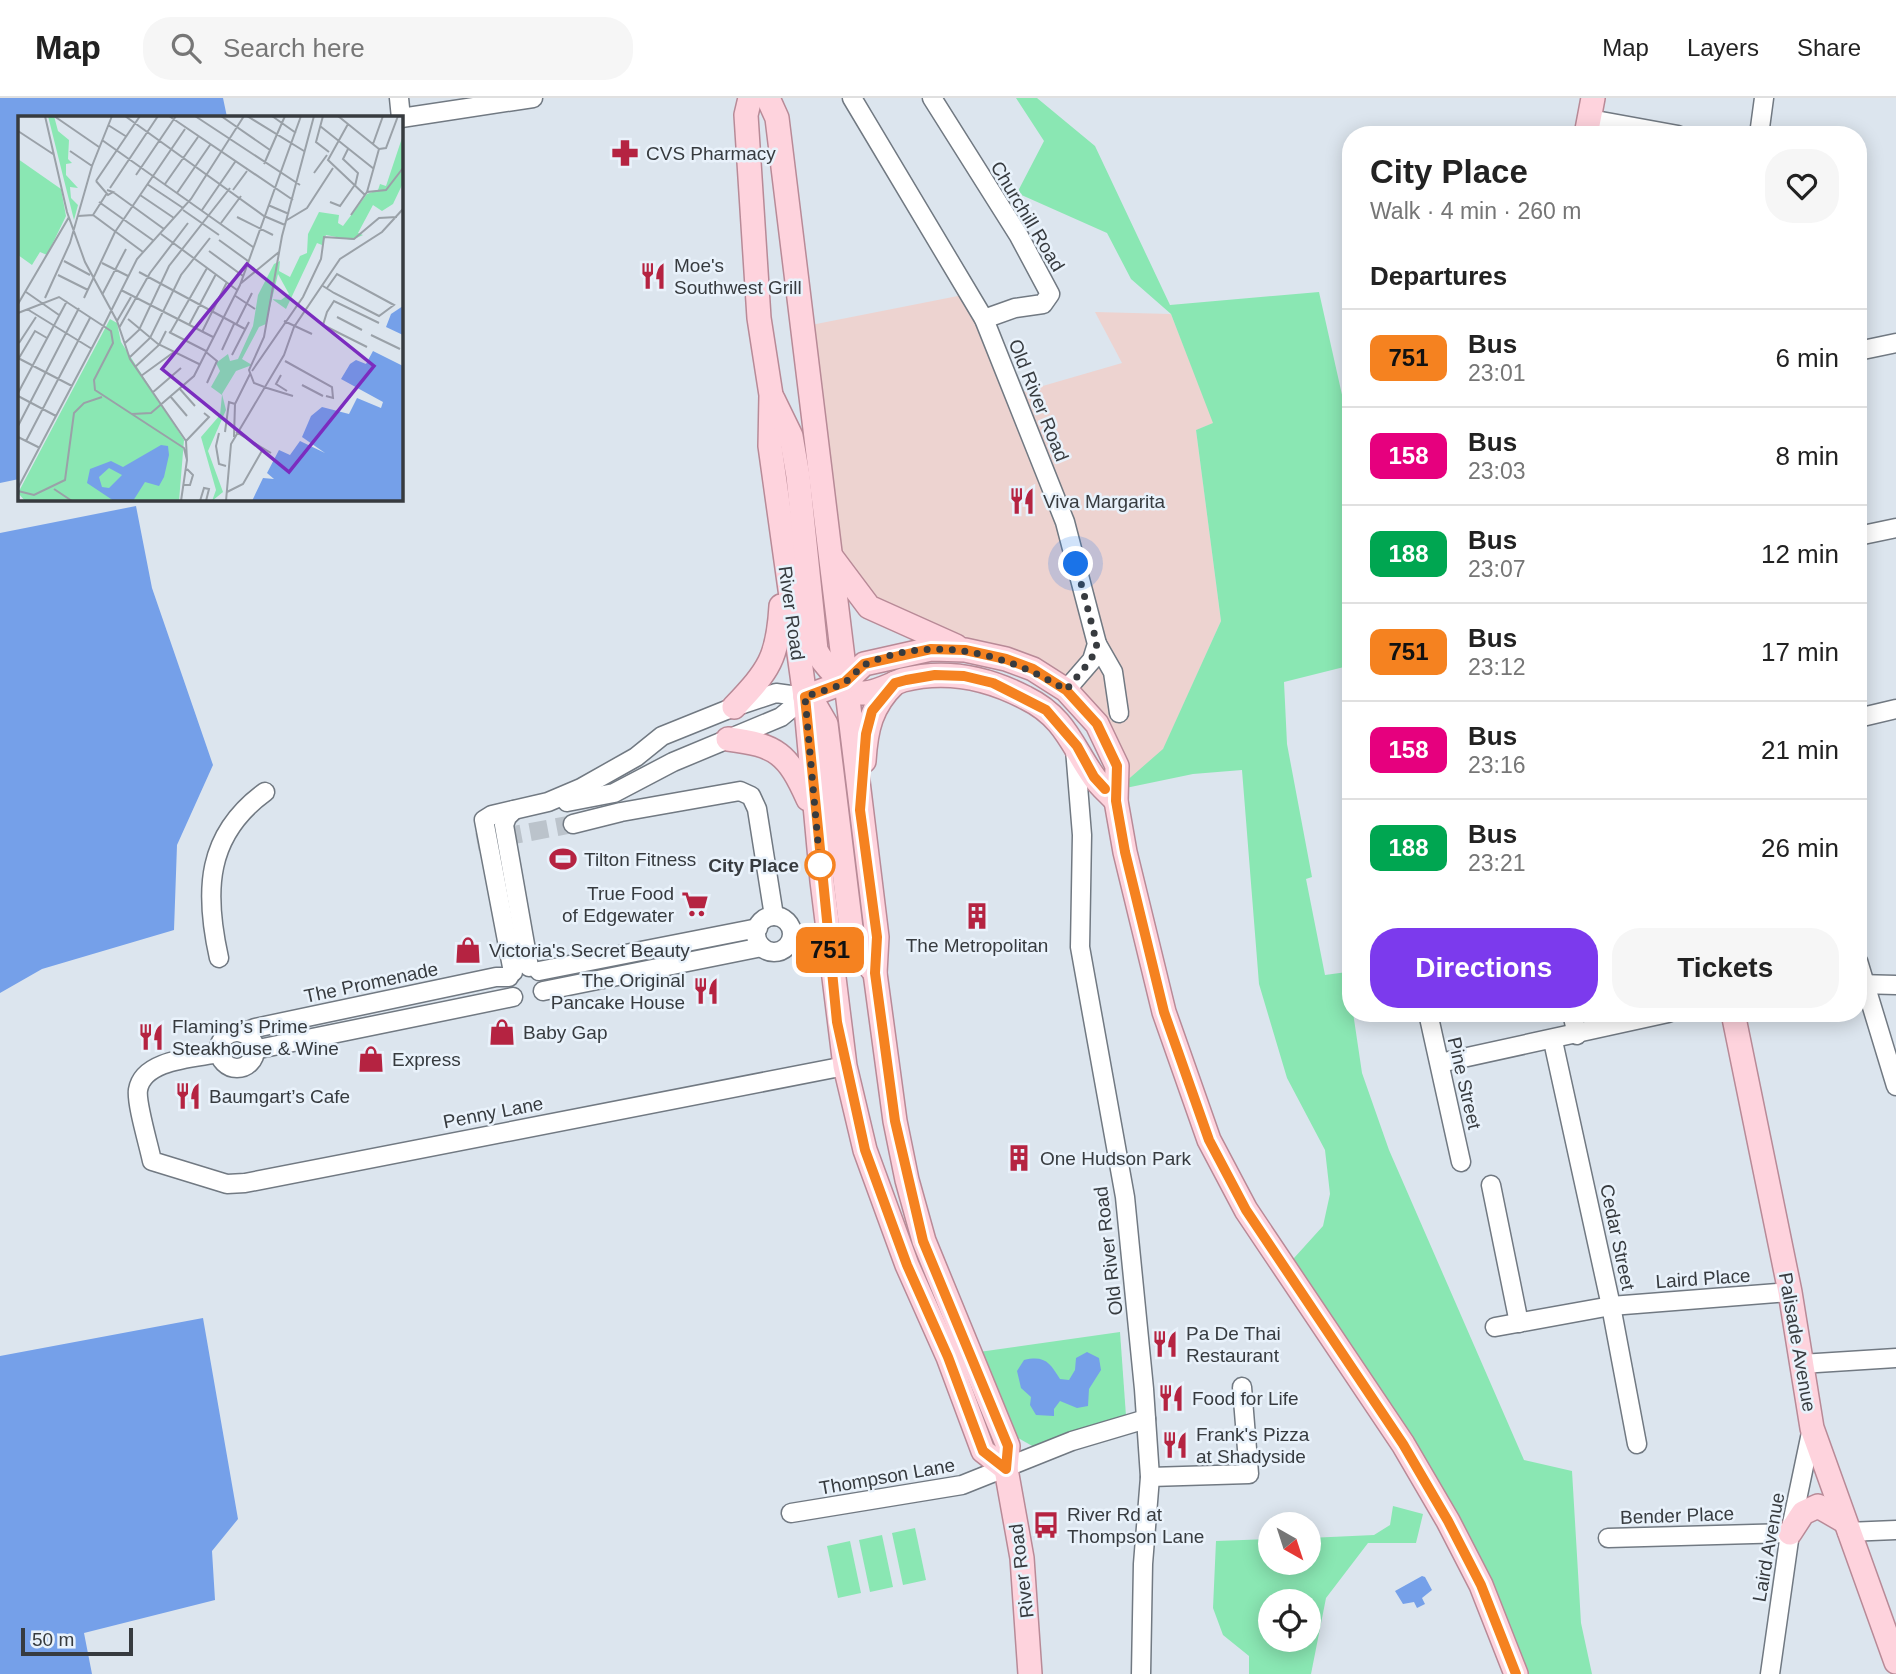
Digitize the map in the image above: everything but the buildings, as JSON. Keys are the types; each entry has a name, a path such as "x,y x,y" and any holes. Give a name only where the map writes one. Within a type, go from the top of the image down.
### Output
{"main road":[{"name":"River Road","path":"750,98 746,115 759,318 771,395 770,446 805,697 845,1066 865,1150 907,1265 948,1357 983,1451 1006,1469"},
{"name":"River Road","path":"768,98 776,118 877,937 875,973 895,1121 923,1241 1008,1446 1006,1469 1023,1558 1030,1674"},
{"path":"771,395 791,436 816,650 822,662 863,693 935,675 964,676 993,683 1046,710 1074,742 1094,777 1116,801"},
{"path":"830,555 869,607 965,650"},
{"path":"734,707 774,658 779,635 784,561"},
{"path":"805,697 845,682 864,664 931,649 965,650 1006,659 1033,669 1066,690 1097,724 1117,766 1116,801 1125,852 1164,1012 1209,1140 1246,1210 1403,1444 1448,1521 1481,1585 1516,1674"},
{"path":"860,810 866,734 872,711 895,683"},
{"path":"805,697 815,705 826,724 851,928 856,949 875,973"},
{"path":"728,739 759,743 777,750 791,764 816,817"},
{"name":"Palisade Avenue","path":"1735,1022 1790,1292 1812,1428 1896,1662"},
{"path":"1790,1533 1803,1513 1818,1506 1846,1527"}],"street":[{"path":"399,98 401,116"},
{"path":"402,118 533,98"},
{"path":"852,98 984,319"},
{"name":"Churchill Road","path":"932,98 1019,236 1050,294 1044,304 1015,308 984,319"},
{"path":"1760,126 1764,98"},
{"path":"1590,117 1634,126"},
{"name":"Old River Road","path":"984,319 1065,522 1097,644 1113,672 1119,713"},
{"path":"1867,349 1896,343"},
{"path":"1867,535 1896,528"},
{"path":"1066,690 1091,660 1097,644"},
{"path":"548,802 582,788 636,757 662,736 776,693 805,697"},
{"path":"523,972 484,820 548,802 614,793 673,762 781,717 805,697"},
{"path":"1867,716 1896,709"},
{"name":"Old River Road","path":"1074,742 1082,835 1080,947 1102,1082 1125,1197 1146,1419 1150,1477 1143,1564 1141,1674"},
{"path":"219,958 212,929 211,874 217,850 237,815 265,792"},
{"path":"573,824 621,812 740,792 751,796 757,809 774,916"},
{"path":"774,916 787,921 791,927 791,941 782,951 768,951 758,941 761,922 774,916"},
{"name":"The Promenade","path":"243,1033 254,1028 496,977 758,928"},
{"path":"523,972 509,991 519,1001 533,1000 542,990 762,947"},
{"path":"523,972 542,977 542,990"},
{"path":"1867,984 1896,985"},
{"path":"254,1050 513,997"},
{"path":"1867,1001 1896,1086"},
{"name":"Pine Street","path":"1430,1022 1461,1162"},
{"path":"1574,1022 1577,1035"},
{"path":"1440,1063 1553,1041 1631,1022"},
{"path":"243,1033 251,1040 254,1050 251,1061 235,1068 225,1063 219,1053 220,1043 228,1035 243,1033"},
{"name":"Cedar Street","path":"1553,1041 1611,1306 1637,1444"},
{"name":"Penny Lane","path":"219,1053 156,1067 145,1077 138,1090 152,1161 227,1184 245,1183 845,1066"},
{"path":"1491,1185 1519,1323"},
{"name":"Laird Place","path":"1494,1327 1611,1306 1790,1292"},
{"path":"1801,1364 1896,1358"},
{"path":"1150,1477 1249,1474 1242,1387"},
{"name":"Thompson Lane","path":"791,1513 962,1485 1072,1441 1146,1419"},
{"name":"Laird Avenue","path":"1770,1674 1790,1533 1812,1428"},
{"path":"1846,1527 1896,1530"},
{"name":"Bender Place","path":"1608,1538 1790,1533"}],"shaded area":[{"path":"968,294 1015,394 1122,363 1095,312 1171,314 1214,423 1196,430 1221,621 1163,750 1116,790 1117,766 1066,690 869,607 830,555 801,327"}],"green space":[{"path":"1016,98 1037,98 1095,146 1170,305 1319,292 1342,395 1342,668 1284,682 1287,744 1312,877 1306,879 1325,975 1342,973 1342,1022 1354,1022 1362,1073 1389,1150 1524,1460 1572,1471 1581,1623 1592,1674 1516,1674 1499,1627 1285,1268 1323,1226 1330,1194 1325,1150 1287,1078 1259,984 1242,770 1193,774 1116,790 1163,749 1221,621 1196,430 1213,423 1171,314 1131,279 1107,233 1017,193 1044,141"},
{"path":"1120,1332 1126,1416 1034,1447 1013,1435 979,1352"},
{"path":"1393,1506 1423,1514 1416,1543 1368,1543 1326,1598 1321,1623 1321,1589 1258,1589 1258,1652 1315,1652 1311,1674 1249,1674 1249,1656 1223,1635 1213,1608 1216,1541 1258,1539 1258,1575 1321,1575 1321,1537 1374,1535 1390,1525"},
{"path":"915,1528 926,1580 903,1585 892,1533"},
{"path":"882,1535 893,1587 870,1592 859,1540"},
{"path":"850,1541 861,1593 838,1598 827,1546"}],"water":[{"path":"0,98 223,98 227,116 18,116 18,479 0,483"},
{"path":"136,506 152,588 213,765 177,845 174,930 42,969 0,993 0,533"},
{"path":"203,1318 238,1519 212,1551 215,1600 84,1633 92,1674 0,1674 0,1356"},
{"path":"1087,1352 1099,1358 1101,1370 1089,1389 1088,1406 1077,1408 1060,1401 1054,1409 1054,1416 1036,1415 1030,1405 1031,1397 1021,1388 1017,1371 1024,1360 1042,1360 1050,1365 1060,1379 1069,1380 1075,1370 1076,1358"},
{"path":"1422,1576 1432,1590 1422,1598 1425,1604 1417,1608 1414,1602 1403,1604 1395,1591"}],"tunnel":[{"path":"477,842 573,824"}],"bus line":[{"name":"751","path":"1105,789 1094,777 1077,746 1046,710 1028,698 993,683 964,676 935,675 906,680 895,683 872,711 866,734 860,810 877,937 875,973 895,1121 923,1241 1008,1446 1006,1469 983,1451 948,1357 907,1265 865,1150 845,1066 837,1022 821,881 805,697 845,682 864,664 931,649 965,650 1006,659 1033,669 1066,690 1097,724 1117,766 1116,801 1125,852 1164,1012 1209,1140 1246,1210 1403,1444 1448,1521 1481,1585 1516,1674"}],"place":[{"name":"CVS Pharmacy","path":"625,153"},
{"name":"Moe's Southwest Grill","path":"653,276"},
{"name":"Viva Margarita","path":"1022,501"},
{"name":"Tilton Fitness","path":"563,859"},
{"name":"City Place","path":"820,865"},
{"name":"True Food of Edgewater","path":"695,904"},
{"name":"The Metropolitan","path":"977,916"},
{"name":"Victoria's Secret Beauty","path":"468,950"},
{"name":"The Original Pancake House","path":"706,991"},
{"name":"Baby Gap","path":"502,1032"},
{"name":"Flaming’s Prime Steakhouse & Wine","path":"151,1037"},
{"name":"Express","path":"371,1059"},
{"name":"Baumgart’s Cafe","path":"188,1096"},
{"name":"One Hudson Park","path":"1019,1158"},
{"name":"Pa De Thai Restaurant","path":"1165,1344"},
{"name":"Food for Life","path":"1171,1398"},
{"name":"Frank's Pizza at Shadyside","path":"1175,1445"},
{"name":"River Rd at Thompson Lane","path":"1046,1525"}],"route":[{"path":"820,865 805,697 845,682 864,664 931,649 965,650 1006,659 1033,669 1066,690 1091,660 1097,644 1076,564"}]}
